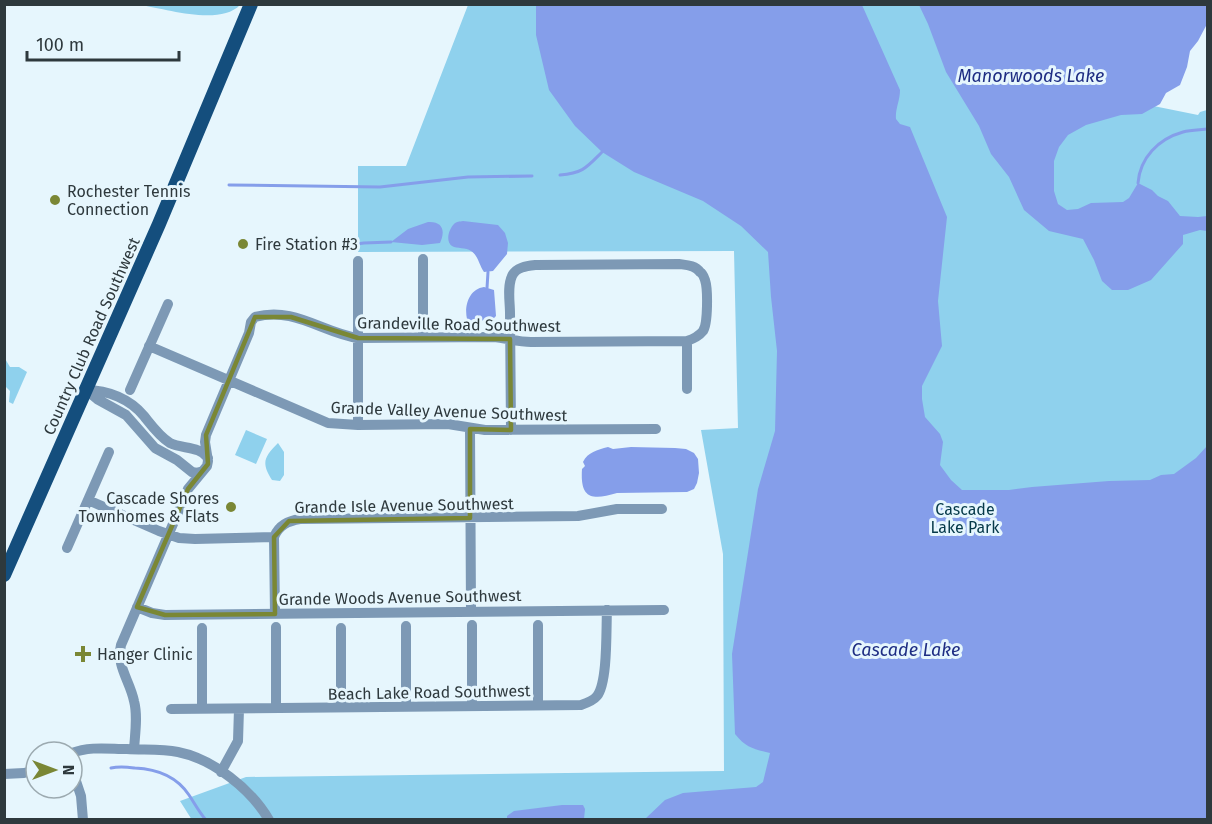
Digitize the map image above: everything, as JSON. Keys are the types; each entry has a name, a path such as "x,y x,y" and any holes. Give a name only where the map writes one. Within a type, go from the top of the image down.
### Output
{"main road":[{"name":"Country Club Road Southwest","path":"4,575 86,390 251,4"}],"street":[{"path":"423,259 423,337"},
{"path":"358,261 358,425"},
{"path":"511,430 510,283 515,272 524,267 679,264 698,269 706,285 706,321 702,332 687,341 687,389"},
{"path":"130,390 168,304"},
{"name":"Grandeville Road Southwest","path":"134,750 135,705 119,655 123,640 188,489 208,464 204,442 206,435 249,333 252,319 269,315 291,317 358,338 497,337 531,342 687,341"},
{"name":"Grande Valley Avenue Southwest","path":"149,346 325,422 335,424 448,424 485,430 656,429"},
{"path":"86,390 101,390 123,399 139,410 159,435 172,444 201,451 208,458"},
{"path":"86,390 97,399 126,415 155,448 194,473 203,471"},
{"path":"140,432 150,423"},
{"path":"470,428 471,611"},
{"name":"Grandeville Road Southwest","path":"188,489 185,459 206,435"},
{"path":"67,548 109,452"},
{"path":"88,500 179,538 274,537 275,614"},
{"name":"Grande Isle Avenue Southwest","path":"274,537 284,524 295,520 578,516 612,509 662,509"},
{"name":"Grande Woods Avenue Southwest","path":"137,607 165,615 664,610"},
{"name":"Beach Lake Road Southwest","path":"171,709 581,705 593,700 600,691 603,679 607,610"},
{"path":"538,625 538,705"},
{"path":"406,626 406,707"},
{"path":"472,626 472,706"},
{"path":"276,627 276,708"},
{"path":"202,628 202,708"},
{"path":"341,628 341,707"},
{"path":"221,772 238,741 240,709"},
{"path":"84,749 182,753 204,762 237,783 257,802 269,819"},
{"path":"4,774 24,773"},
{"path":"81,800 83,819"}],"highlighted area":[{"path":"255,317 291,317 358,338 510,339 511,430 470,429 470,518 289,521 274,537 275,614 165,615 137,607 188,489 208,464 206,435"}],"green space":[{"path":"141,5 240,5 231,11 206,15"},
{"name":"Cascade Lake Park","path":"468,5 961,5 961,67 1198,115 1207,110 1207,819 192,820 180,801 246,777 724,771 723,554 701,430 738,428 734,251 358,252 358,166 406,166"},
{"path":"4,357 10,367 19,367 27,372 13,404 9,402 10,391 5,386"},
{"path":"246,430 267,439 256,464 235,455"},
{"path":"278,443 284,452 284,475 280,481 272,480 265,465 267,456"}],"water":[{"name":"Cascade Lake","path":"536,5 862,5 900,90 896,119 900,124 910,127 947,217 938,301 942,346 922,386 922,399 925,417 940,434 943,442 940,465 951,480 962,490 1009,490 1109,481 1150,480 1161,475 1174,474 1196,458 1207,446 1207,819 645,819 665,800 683,793 756,787 763,782 770,753 751,747 735,734 732,654 758,489 775,431 777,351 768,252 741,226 703,201 634,172 602,152 575,126 549,90 536,35"},
{"name":"Manorwoods Lake","path":"919,5 1207,5 1207,24 1190,51 1180,85 1166,93 1160,104 1142,114 1121,115 1086,125 1068,135 1059,147 1054,161 1054,191 1058,204 1067,210 1078,209 1091,203 1123,202 1129,198 1138,183 1168,201 1180,216 1207,216 1207,231 1200,230 1183,235 1183,244 1151,280 1128,290 1112,290 1102,281 1083,239 1049,231 1024,210 1009,177 991,154 979,126 946,72"},
{"path":"463,221 498,225 505,233 508,243 507,254 493,271 484,272 473,253 450,244 448,235 451,229 455,223"},
{"path":"428,222 437,223 442,227 443,234 440,243 422,245 391,242 408,229"},
{"path":"484,287 494,290 496,316 493,319 471,322 467,319 467,304 475,291"},
{"path":"608,447 613,449 631,447 686,449 694,453 698,459 697,483 694,489 687,492 617,493 600,497 589,495 583,486 582,469 585,466 583,462 590,454"},
{"path":"562,805 583,805 584,819 513,820 507,818 514,811"}],"waterway":[{"path":"1138,183 1142,165 1158,145 1183,132 1208,129"},
{"path":"560,175 584,169 602,152"},
{"path":"229,185 380,187 468,177 532,176"},
{"path":"341,246 391,242"},
{"path":"487,288 488,272"},
{"path":"111,768 143,769 166,775 179,783 206,820"}],"place":[{"name":"Rochester Tennis Connection","path":"55,200"},
{"name":"Fire Station #3","path":"243,244"},
{"name":"Cascade Shores Townhomes & Flats","path":"231,507"},
{"name":"Hanger Clinic","path":"83,654"}]}
